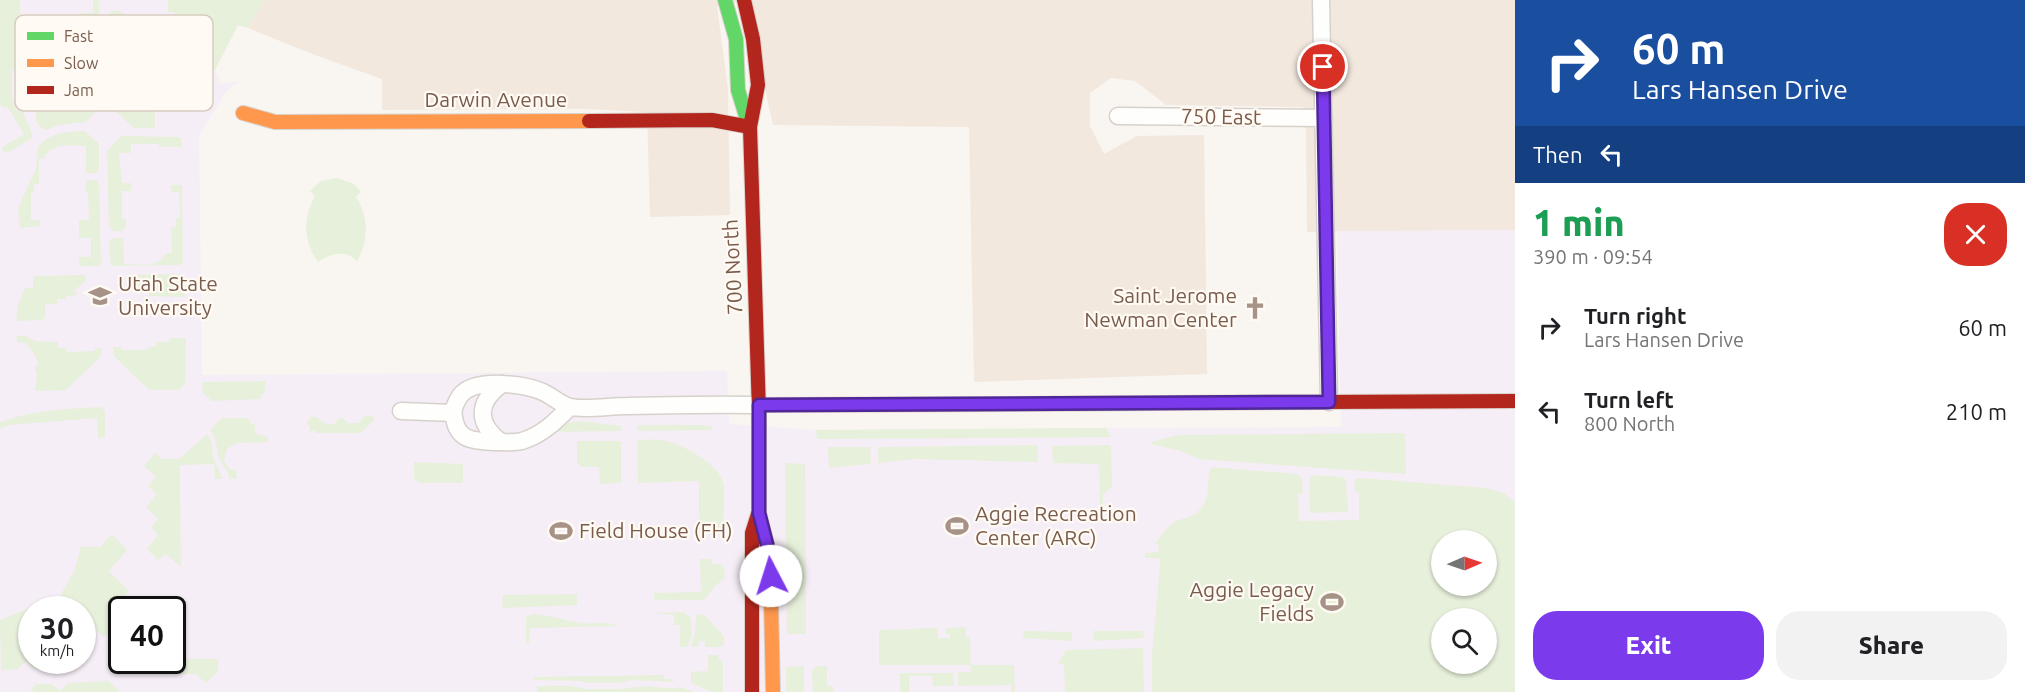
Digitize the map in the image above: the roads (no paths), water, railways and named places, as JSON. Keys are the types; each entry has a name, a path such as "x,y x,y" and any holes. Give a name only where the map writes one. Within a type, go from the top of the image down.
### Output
{"main road":[{"name":"700 North","path":"725,0 736,39 738,90 750,127"},
{"name":"700 North","path":"744,0 753,39 758,85 750,127 759,405 759,513"},
{"name":"Darwin Avenue","path":"243,113 275,122 712,120 750,127"},
{"path":"759,405 1515,401"},
{"path":"752,692 752,533 759,513"},
{"path":"759,513 770,556 773,692"}],"street":[{"path":"1321,0 1329,402"},
{"name":"750 East","path":"1118,116 1324,118"},
{"path":"570,407 548,429 521,441 468,439 461,435 455,427 453,413 462,393 470,388 502,384 531,388 570,407 759,405"},
{"path":"501,442 484,424 483,414 488,396 502,384"},
{"path":"401,411 453,413"}],"place":[{"name":"Utah State University","path":"100,296"},
{"name":"Saint Jerome Newman Center","path":"1255,308"},
{"name":"Aggie Recreation Center (ARC)","path":"957,526"},
{"name":"Field House (FH)","path":"561,531"},
{"name":"Aggie Legacy Fields","path":"1332,602"}]}
